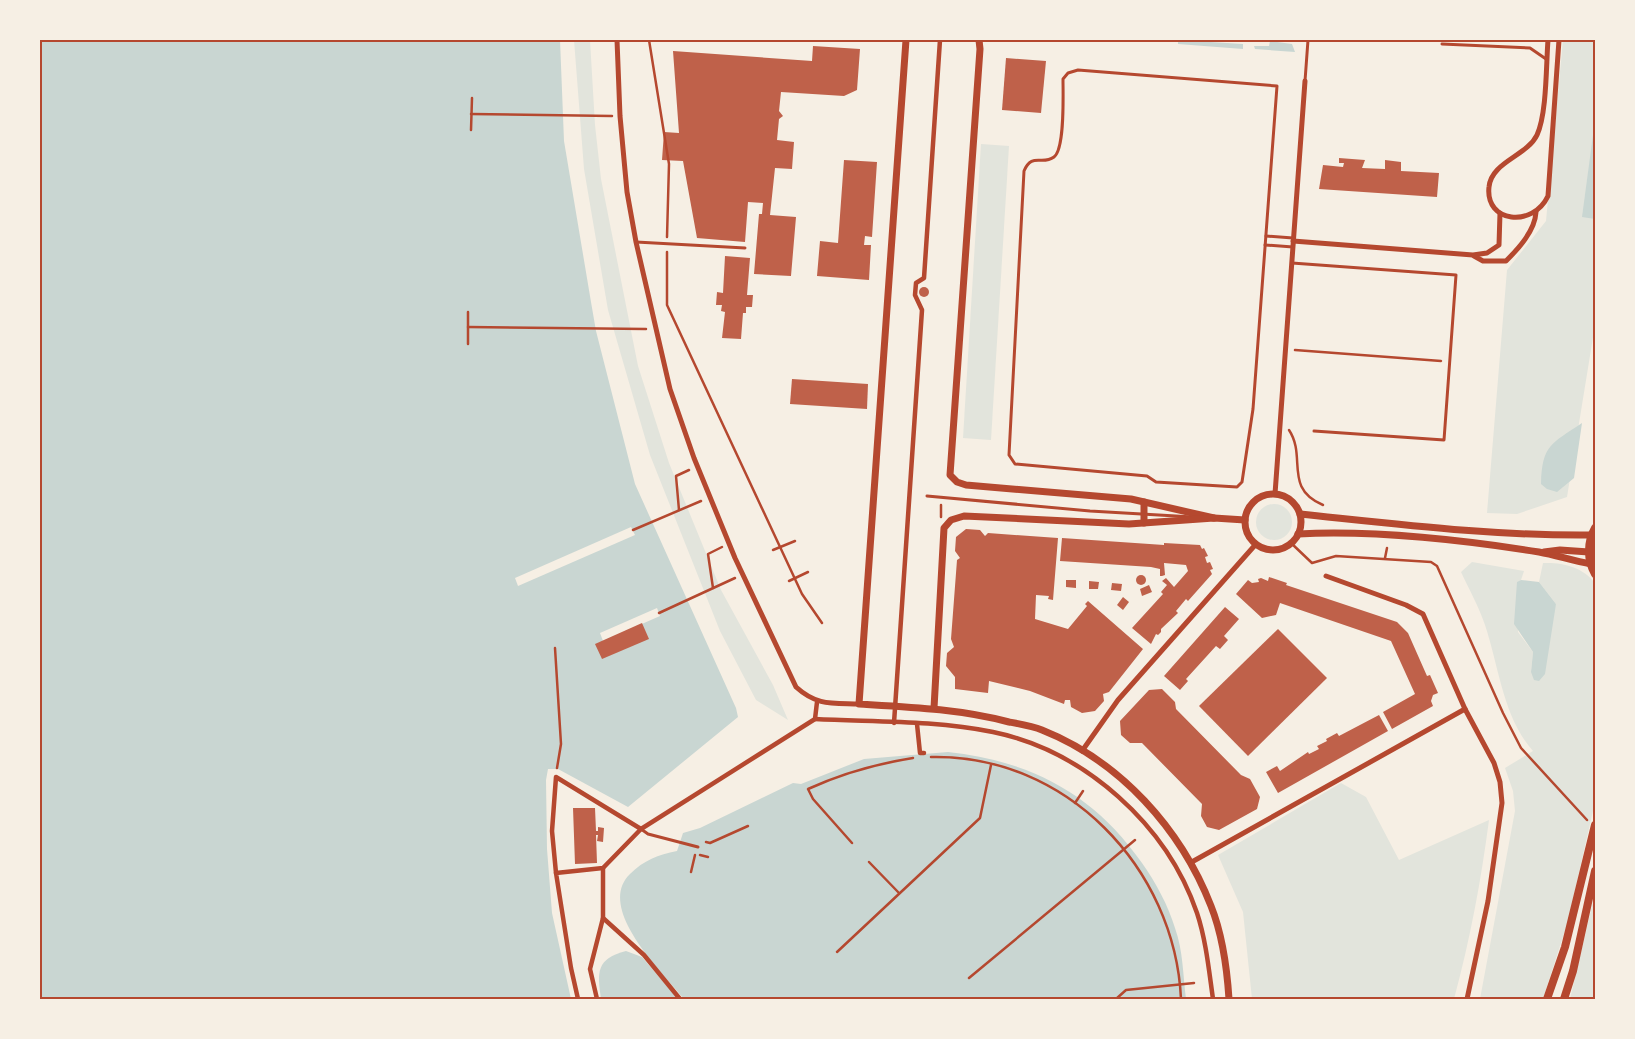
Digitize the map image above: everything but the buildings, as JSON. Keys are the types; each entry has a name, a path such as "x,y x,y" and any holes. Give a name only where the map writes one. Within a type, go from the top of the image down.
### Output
{"main road":[{"path":"1593,532 1591,564 1595,574"},
{"path":"1547,999 1565,947 1592,823"},
{"path":"1564,999 1573,970 1595,871"}],"street":[{"path":"616,40 620,116 628,192 636,242 670,389 709,497 742,575 796,687 808,698 817,702 934,708 979,714 1042,730 1082,751 1126,782 1162,820 1190,863 1212,907 1226,958 1229,999"},
{"path":"859,704 906,40"},
{"path":"894,723 922,310 915,295 916,283 924,278 940,40"},
{"path":"979,40 980,49 950,475 953,479 966,485 1144,502 1214,518"},
{"path":"1548,40 1542,120 1537,136 1526,148 1498,170 1489,184 1490,200 1500,213 1508,216 1520,217 1536,212 1548,196 1559,40"},
{"path":"1275,494 1305,81"},
{"path":"1473,255 1483,261 1506,261 1517,250 1536,222 1536,212"},
{"path":"1293,242 1473,255 1487,253 1499,245 1500,213"},
{"path":"1275,494 1290,500 1300,514 1298,534 1291,543 1280,549 1268,549 1256,544 1248,533 1245,520 1250,506 1257,500 1275,494"},
{"path":"1144,502 1144,523"},
{"path":"1300,514 1384,525 1486,532 1593,532"},
{"path":"934,708 944,528 950,520 964,516 1129,524 1214,518 1245,520"},
{"path":"1298,534 1403,537 1541,552 1591,564"},
{"path":"1082,751 1118,700 1256,544"},
{"path":"1541,552 1560,550 1592,554"},
{"path":"1326,576 1406,605 1423,614 1465,709 1494,763 1500,782 1502,803 1488,900 1468,999"},
{"path":"815,719 817,702"},
{"path":"1190,863 1465,709"},
{"path":"556,873 602,868 641,829 815,719 917,724 993,732 1033,743 1078,767 1119,796 1149,828 1179,872 1197,914 1213,999"},
{"path":"917,724 921,755"},
{"path":"578,999 556,873 552,831 556,777 641,829"},
{"path":"597,999 590,969 603,918 602,868"},
{"path":"603,918 644,955 680,999"}],"lane":[{"path":"1305,81 1308,40"},
{"path":"1442,44 1530,48 1546,59"},
{"path":"1078,70 1277,86 1266,236 1253,409 1242,482 1236,487 1156,482 1147,476 1016,464 1010,455 1010,449 1024,171 1027,164 1033,160 1048,160 1055,157 1060,146 1063,79 1068,73 1078,70"},
{"path":"1266,236 1293,242"},
{"path":"636,242 745,248"},
{"path":"1265,245 1293,242"},
{"path":"1292,262 1456,275 1444,440 1314,431"},
{"path":"927,496 1214,518"},
{"path":"641,829 648,834 698,847"}],"path":[{"path":"649,40 668,164 667,305 802,594 822,623"},
{"path":"471,130 472,98"},
{"path":"471,114 620,116"},
{"path":"468,312 468,344"},
{"path":"468,328 657,329"},
{"path":"1286,349 1449,362"},
{"path":"1281,416 1296,440 1298,484 1309,498 1322,505 1330,506"},
{"path":"679,510 676,476 697,466"},
{"path":"633,530 709,497"},
{"path":"773,550 795,541"},
{"path":"713,588 708,554 729,544"},
{"path":"1385,558 1387,548"},
{"path":"789,581 808,572"},
{"path":"659,613 742,575"},
{"path":"555,648 561,744 556,777"},
{"path":"1521,748 1592,823"},
{"path":"932,753 936,753 936,757"},
{"path":"906,759 905,754 908,754"},
{"path":"852,843 813,799 808,788 845,772 921,755 991,765 1022,775 1075,803 1100,822 1125,849 1151,888 1162,912 1173,945 1181,999"},
{"path":"837,952 980,818 991,765"},
{"path":"1075,803 1083,791"},
{"path":"710,843 748,826"},
{"path":"970,978 1136,840"},
{"path":"691,872 696,854"},
{"path":"868,862 899,894"},
{"path":"1116,999 1126,990 1194,983"}],"shaded area":[{"path":"40,40 560,40 564,141 591,302 596,331 635,484 736,708 738,717 628,807 558,769 548,769 546,780 547,849 552,913 571,999 40,999"},
{"path":"574,40 590,40 595,125 601,179 638,366 669,463 721,590 773,685 788,720 756,700 720,631 650,455 608,310 584,169"},
{"path":"1178,40 1243,44 1243,49 1178,44"},
{"path":"1563,40 1595,40 1595,325 1567,497 1517,514 1487,513 1507,270 1546,221"},
{"path":"1270,41 1292,44 1295,52 1255,49 1254,46 1269,46"},
{"path":"1595,120 1595,219 1582,217"},
{"path":"981,144 1009,146 991,440 963,438"},
{"path":"1582,423 1574,478 1557,492 1547,489 1541,484 1543,461 1546,453 1556,441"},
{"path":"1274,504 1286,510 1292,522 1286,534 1274,540 1262,534 1256,522 1262,510"},
{"path":"1472,562 1524,571 1521,580 1517,583 1518,632 1533,652 1531,672 1556,604 1539,582 1543,563 1557,563 1578,569 1595,583 1595,802 1568,921 1543,999 1480,999 1515,811 1513,791 1505,768 1533,751 1523,738 1508,707 1485,625 1461,572"},
{"path":"1521,580 1539,582 1556,604 1545,674 1539,681 1534,680 1531,672 1533,652 1514,624 1517,582"},
{"path":"948,752 1007,763 1033,773 1058,785 1081,800 1103,818 1142,863 1157,886 1165,903 1180,945 1186,999 684,999 648,957 636,939 626,921 621,904 621,888 630,874 641,865 657,856 677,851 683,833 700,828 793,783 801,784 864,759"},
{"path":"1341,783 1366,797 1399,860 1489,820 1474,910 1454,999 1252,999 1243,912 1218,855"},
{"path":"1595,893 1595,999 1570,999"},
{"path":"626,951 642,957 678,999 601,999 599,974 601,968 609,958"}],"pier":[{"path":"631,527 635,535 518,586 515,578"},
{"path":"657,608 660,616 603,641 600,633"}]}
